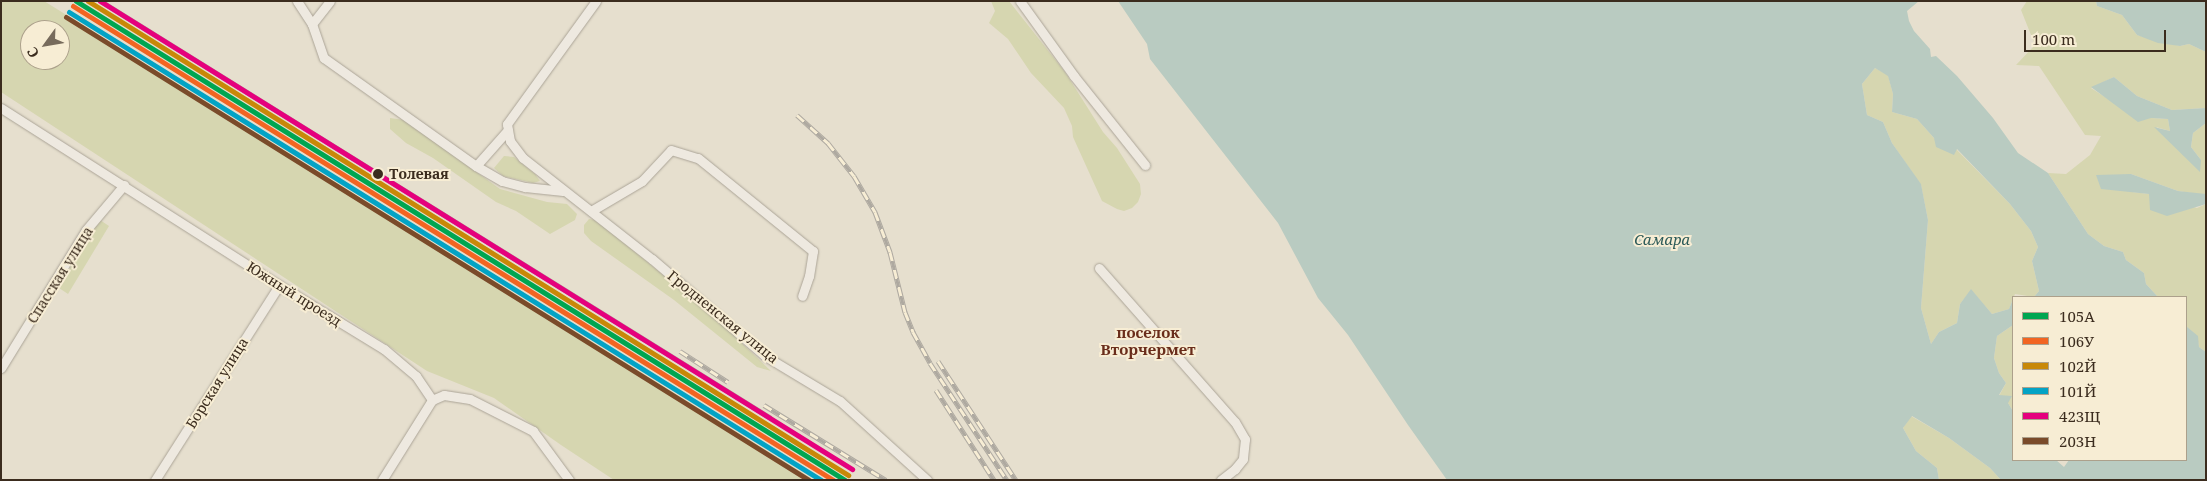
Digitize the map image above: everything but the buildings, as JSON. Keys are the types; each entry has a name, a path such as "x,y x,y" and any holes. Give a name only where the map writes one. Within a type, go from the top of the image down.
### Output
{"street":[{"path":"297,1 312,24 324,58 476,166 502,181 525,187 565,191"},
{"path":"312,24 330,1"},
{"path":"476,166 508,130 507,124 596,1"},
{"path":"1020,1 1074,76 1145,165"},
{"name":"Южный проезд","path":"1,108 279,286 384,349 416,376 432,400"},
{"name":"Гродненская улица","path":"508,130 510,141 523,158 652,259 765,356 840,401 927,480"},
{"path":"590,211 642,181 671,150 698,158 813,251 810,276 802,296"},
{"name":"Спасская улица","path":"1,368 86,230 124,185"},
{"path":"1099,268 1235,422 1245,439 1243,458 1235,469 1221,480"},
{"name":"Борская улица","path":"156,480 279,286"},
{"path":"382,480 432,400 444,395 470,399 532,431 569,480"}],"green space":[{"path":"1,1 44,1 814,480 614,480 494,398 427,371 1,92"},
{"path":"991,1 1009,1 1065,72 1103,132 1117,148 1140,184 1141,194 1138,202 1132,208 1124,211 1102,201 1073,137 1072,126 1064,108 1031,73 1008,39 989,23 995,11"},
{"path":"2027,1 2096,1 2097,6 2122,15 2137,35 2180,46 2189,44 2206,52 2206,108 2172,110 2137,96 2114,77 2091,88 2108,99 2151,118 2168,119 2170,131 2156,127 2201,160 2191,147 2193,133 2206,123 2205,195 2178,191 2131,174 2132,192 2149,194 2197,208 2206,204 2206,352 2199,347 2197,336 2187,327 2187,296 2157,296 2146,284 2144,273 2126,260 2123,252 2104,246 2088,234 2048,173 2066,174 2090,155 2101,136 2085,135 2039,66 2016,65 2035,45 2021,10"},
{"path":"1875,68 1888,75 1893,94 1892,112 1917,119 1934,138 1954,154 1956,149 2010,204 2031,231 2038,247 2032,261 2039,291 2035,296 2015,294 2012,296 2009,309 1992,314 1971,290 1960,304 1957,323 1939,332 1931,344 1921,308 1928,220 1921,185 1892,143 1883,122 1867,115 1862,84"},
{"path":"390,118 404,120 500,189 547,202 567,204 577,214 575,220 550,234 516,211 496,202 433,158 406,143 390,129"},
{"path":"504,156 514,157 535,174 540,181 533,183 503,176 494,168"},
{"path":"589,219 596,220 711,314 771,371 757,367 674,300 591,241 584,233 584,225"},
{"path":"100,220 109,226 68,294 59,288 90,231"},
{"path":"2012,326 2012,409 2008,403 1999,396 2006,383 1999,373 1994,358 1997,336"},
{"path":"1911,416 1949,438 1990,468 2001,480 1939,480 1937,468 1916,451 1903,428"}],"water":[{"name":"Самара","path":"1118,1 1919,1 1907,11 1909,21 1914,31 1930,49 1931,57 1936,56 1957,76 1993,118 2018,153 2048,173 2088,234 2104,246 2123,252 2126,260 2144,273 2146,284 2157,296 2035,296 2039,291 2032,261 2038,247 2031,231 2010,204 1957,149 1954,155 1936,147 1934,138 1917,119 1892,112 1893,94 1888,76 1875,68 1862,84 1867,115 1883,122 1892,143 1921,184 1928,220 1921,308 1931,344 1939,332 1957,323 1960,304 1971,289 1992,314 2009,309 2012,302 2012,326 1997,336 1994,358 1999,373 2006,383 1999,395 2012,396 2008,403 2012,409 2012,461 2057,461 2064,467 2068,461 2187,461 2187,327 2198,336 2199,347 2206,352 2206,480 2001,480 1990,468 1949,438 1912,416 1903,428 1916,451 1937,468 1939,480 1447,480 1348,335 1318,298 1278,223 1150,59 1147,44"},
{"path":"2096,1 2206,1 2206,52 2189,44 2180,46 2158,43 2137,35 2122,15 2097,6"},
{"path":"2114,77 2137,96 2172,110 2206,108 2206,123 2193,133 2191,147 2201,160 2200,172 2154,127 2170,131 2168,119 2151,118 2138,122 2091,87"},
{"path":"2131,174 2178,191 2206,194 2206,204 2167,216 2150,210 2149,194 2101,189 2096,175"}],"railway":[{"path":"101,1 771,418"},
{"path":"797,115 828,143 854,176 875,212 890,252 905,312 913,332 930,363 1007,480"},
{"path":"680,351 728,382"},
{"path":"938,361 1016,480"},
{"path":"936,390 994,480"},
{"path":"764,405 886,480"}],"transit line":[{"name":"105А","path":"76,1 845,480"},
{"name":"102Й","path":"88,1 848,475"},
{"name":"423Щ","path":"100,1 852,469"},
{"name":"106У","path":"73,6 833,480"},
{"name":"101Й","path":"69,12 821,480"},
{"name":"203Н","path":"66,17 809,480"}],"place":[{"name":"Толевая","path":"378,174"}],"district":[{"name":"поселок Вторчермет","path":"1148,340"}]}
